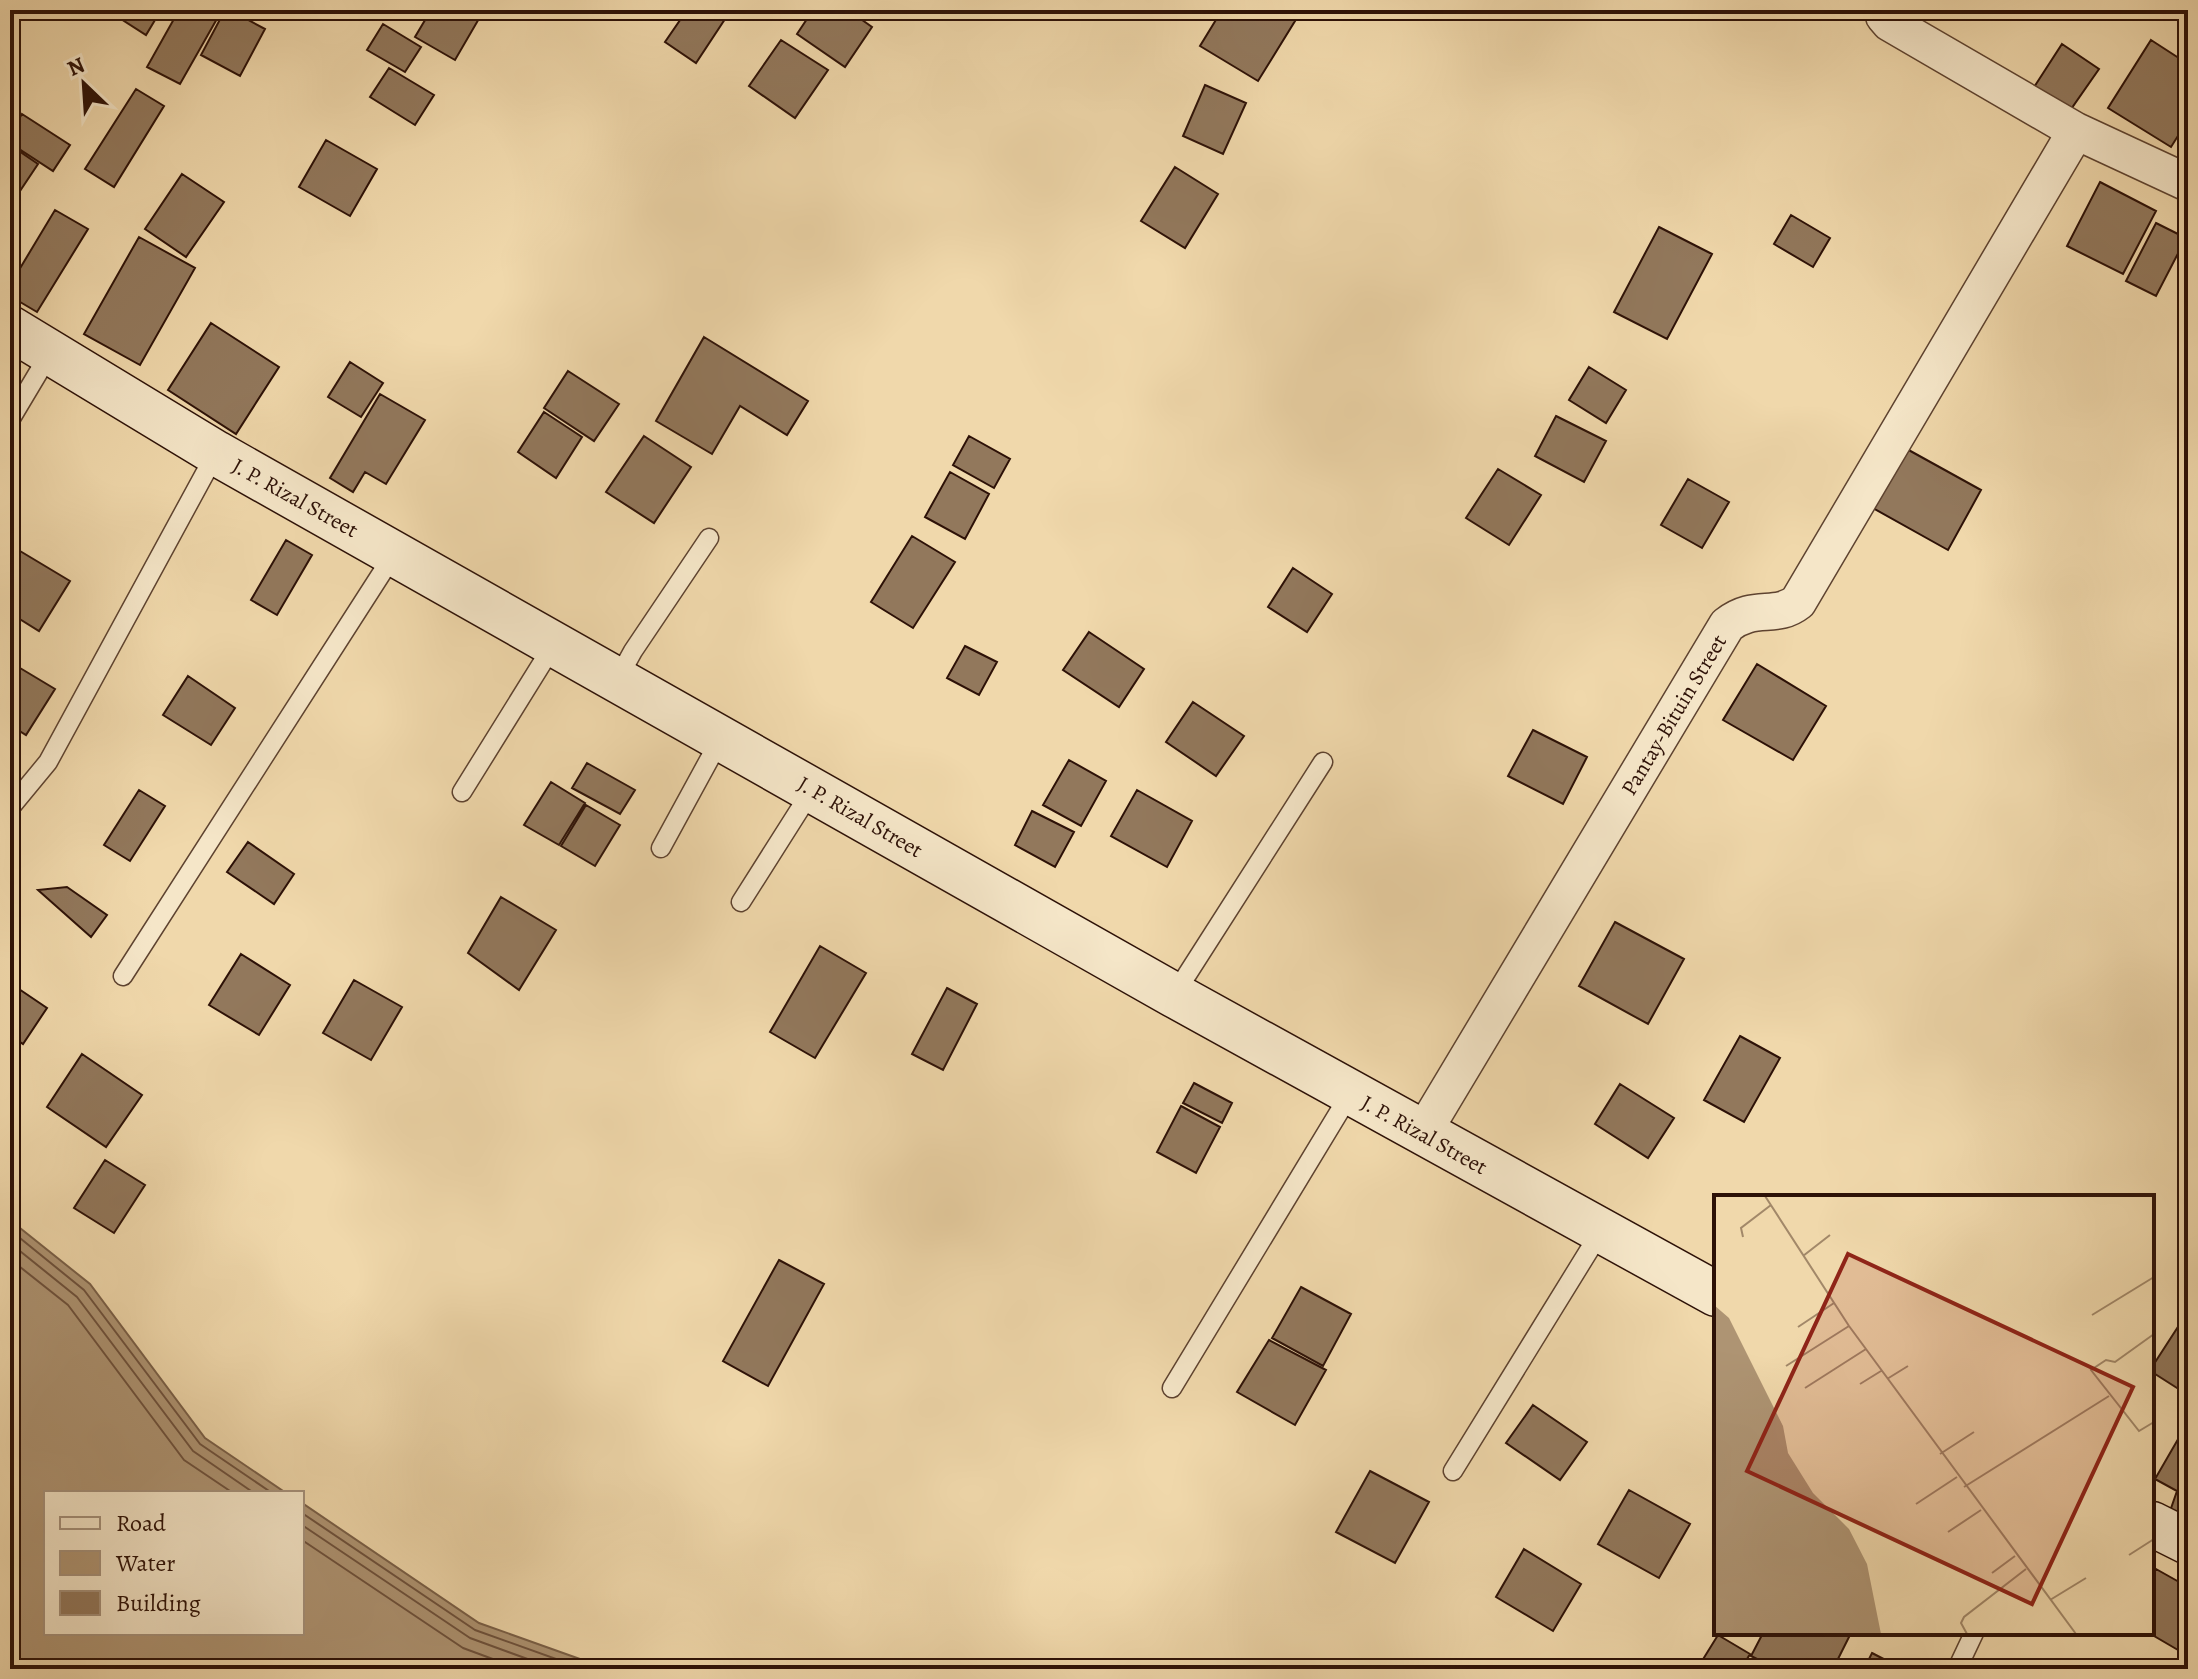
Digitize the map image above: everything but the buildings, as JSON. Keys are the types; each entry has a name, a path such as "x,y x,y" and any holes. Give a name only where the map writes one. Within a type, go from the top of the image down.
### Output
{"main road":[{"name":"J. P. Rizal Street","path":"10,328 216,453 394,554 1350,1094 1714,1293"},
{"path":"2154,1525 2188,1542"}],"street":[{"path":"1883,10 1890,23 2076,131 2188,183"},
{"name":"Pantay-Bituin Street","path":"1422,1134 1727,625 1746,613 1782,610 1798,602 2076,131"}],"lane":[{"path":"10,420 50,353"},
{"path":"10,808 48,762 216,453"},
{"path":"617,680 709,538"},
{"path":"123,976 394,554"},
{"path":"462,792 554,644"},
{"path":"661,848 721,738"},
{"path":"1174,995 1323,762"},
{"path":"741,902 812,790"},
{"path":"1172,1388 1350,1094"},
{"path":"1453,1471 1601,1231"},
{"path":"1957,1669 1973,1635"}],"water":[{"path":"10,1220 90,1284 205,1438 283,1491 44,1491 44,1635 304,1635 304,1504 479,1623 608,1669 10,1669"}]}
